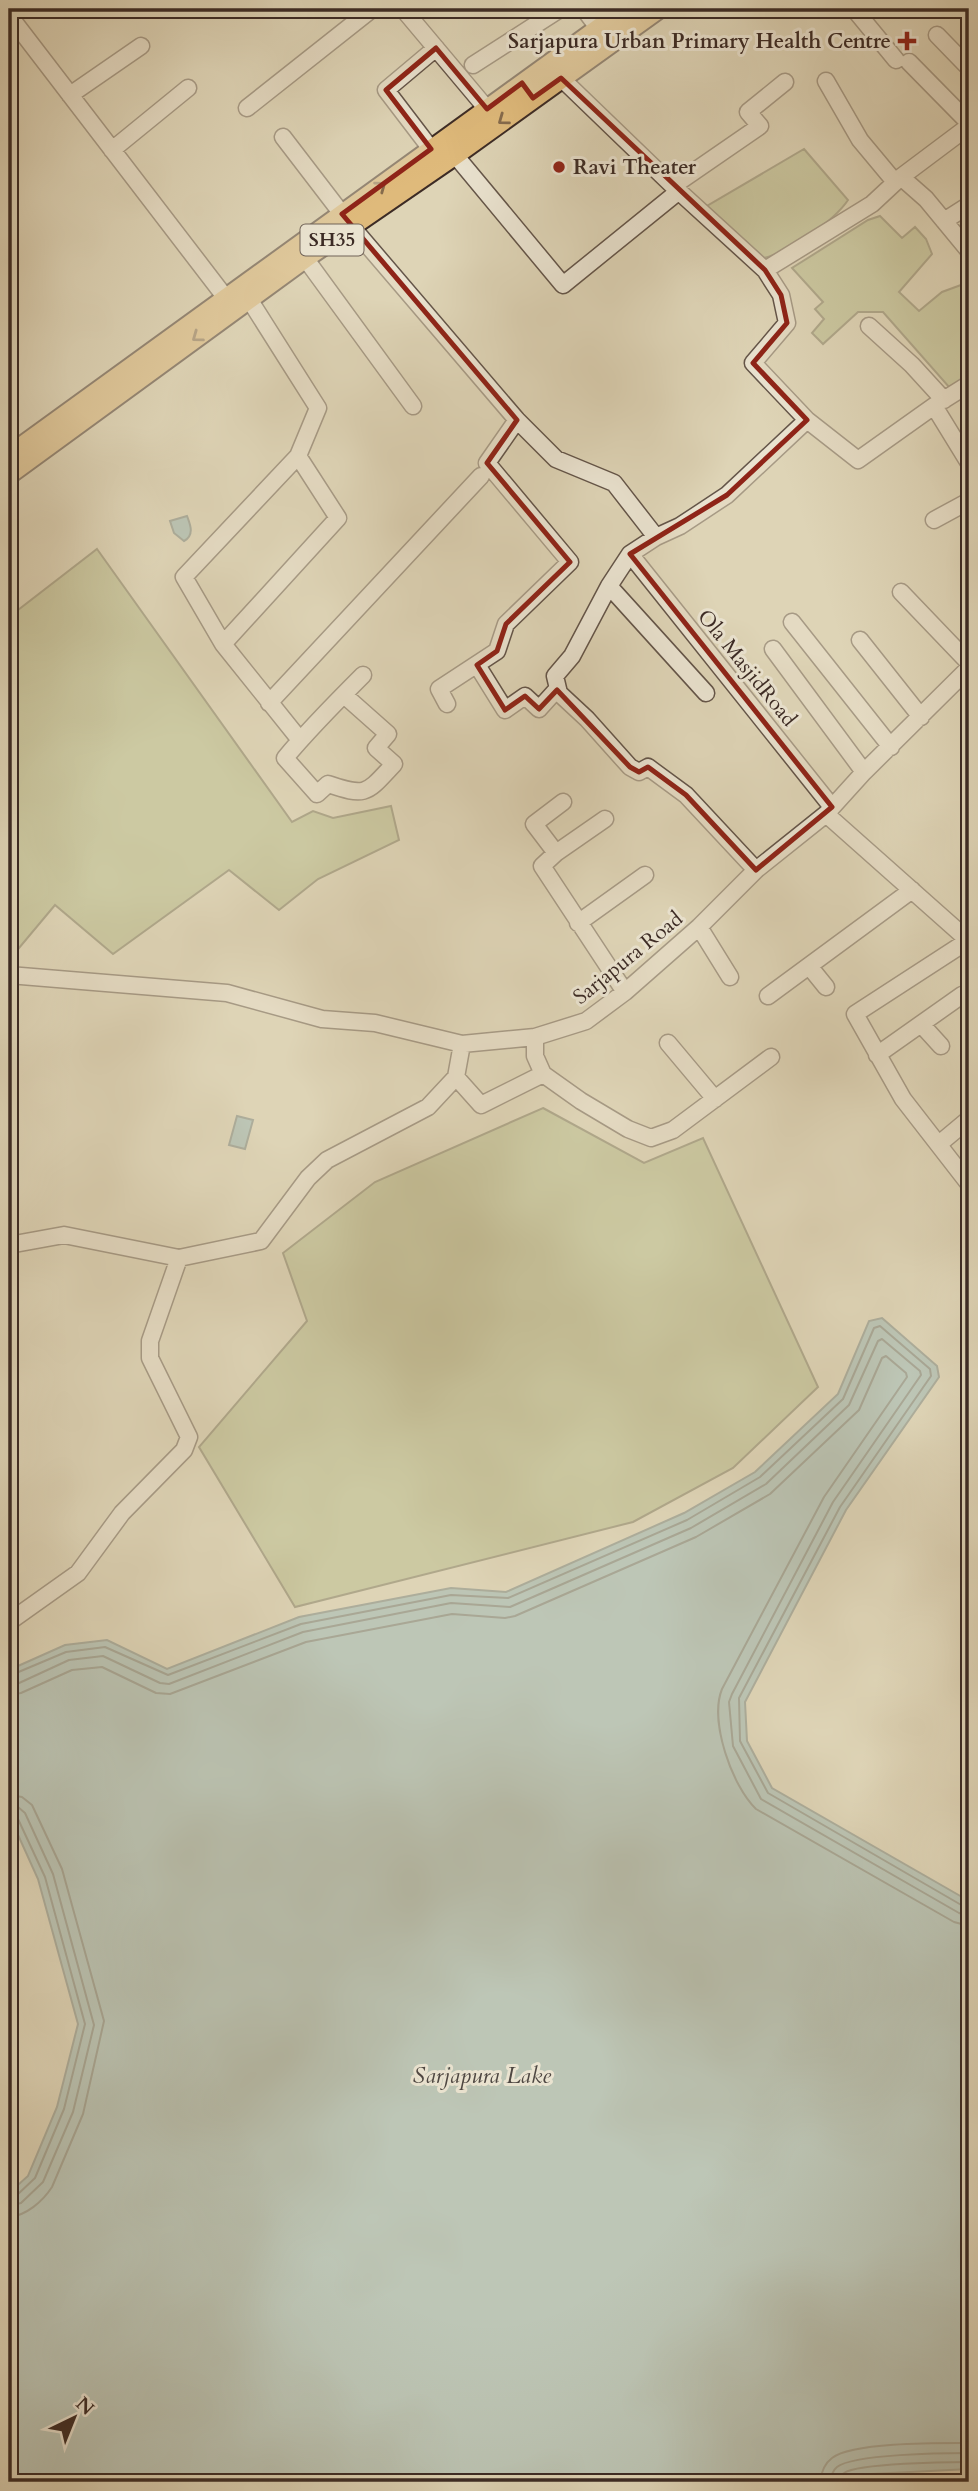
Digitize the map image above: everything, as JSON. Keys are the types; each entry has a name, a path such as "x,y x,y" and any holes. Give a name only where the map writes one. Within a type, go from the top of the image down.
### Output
{"main road":[{"name":"SH35","path":"9,474 347,220 455,155 599,29 626,9"},
{"name":"SH35","path":"9,456 305,258 431,149 487,109 561,78 657,9"}],"street":[{"path":"247,108 372,9"},
{"path":"403,9 487,109"},
{"path":"473,65 560,9"},
{"path":"584,9 599,29"},
{"path":"765,270 872,204 898,180 969,125 902,61 855,9"},
{"path":"9,27 15,23 112,150 318,408 298,456 184,578 223,644 300,740"},
{"path":"937,35 969,68"},
{"path":"70,96 141,46"},
{"path":"431,149 386,90 436,48"},
{"path":"561,78 765,270 781,295 787,323 753,363 807,420 858,460 969,384"},
{"path":"826,81 860,140 898,180 926,198 969,251"},
{"path":"455,155 563,285 676,189 760,126 748,112 785,82"},
{"path":"112,150 188,88"},
{"path":"283,137 347,220 517,420 556,459 614,483 656,537"},
{"path":"944,221 969,206"},
{"path":"305,258 413,406"},
{"path":"869,326 912,365 939,403 969,463"},
{"path":"447,704 439,689 497,652 506,624 570,562 487,463 517,420"},
{"path":"757,870 686,795 648,767 639,772 630,766 559,693 555,676 572,656 609,586 630,554 727,495 807,420"},
{"path":"223,644 338,518 298,456"},
{"path":"269,703 481,476"},
{"path":"934,520 969,501"},
{"name":"Ola MasjidRoad","path":"630,554 829,811 967,945"},
{"path":"609,586 706,693"},
{"path":"901,592 969,663"},
{"path":"792,622 891,747"},
{"path":"860,640 921,717"},
{"path":"772,649 864,772"},
{"path":"477,665 505,710 524,696 539,709 558,688"},
{"name":"Sarjapura Road","path":"9,975 227,993 321,1019 375,1023 462,1044 535,1037 586,1021 625,992 699,927 757,870 829,811 864,772 969,668"},
{"path":"344,695 388,734 376,748 394,764 371,789 356,793 328,784 317,794 285,758 300,740 344,695 363,676"},
{"path":"556,853 534,824 564,802"},
{"path":"605,819 542,866 625,992"},
{"path":"579,923 645,875"},
{"path":"768,996 912,890"},
{"path":"699,927 730,978"},
{"path":"967,945 855,1014 903,1099 969,1184"},
{"path":"809,966 826,987"},
{"path":"877,1055 962,995"},
{"path":"921,1024 941,1046"},
{"path":"535,1037 535,1056 543,1074 616,1122 651,1138 673,1130 771,1057"},
{"path":"668,1043 715,1099"},
{"path":"9,1245 64,1235 179,1258 261,1241 308,1178 327,1160 428,1107 456,1077 462,1044"},
{"path":"456,1077 481,1105 543,1074"},
{"path":"939,1144 969,1119"},
{"path":"9,1622 78,1573 122,1513 184,1450 189,1437 150,1358 150,1341 179,1258"}],"highlighted area":[{"path":"436,48 487,109 522,83 533,98 561,78 765,270 781,295 787,323 753,363 807,420 727,495 630,554 832,807 756,870 686,795 648,767 639,772 630,767 557,690 539,709 525,696 505,710 477,665 497,651 506,624 570,562 487,463 517,420 342,214 431,149 386,90"}],"green space":[{"path":"804,149 848,200 810,235 764,258 707,206"},
{"path":"880,216 902,238 915,227 926,239 932,254 899,292 919,311 942,292 961,285 969,294 969,328 963,336 969,346 969,376 949,387 883,312 858,312 823,344 812,333 824,319 815,309 823,302 792,268 868,220"},
{"path":"97,549 292,822 313,811 333,818 391,806 399,840 318,879 279,910 229,870 113,954 55,905 9,960 9,617"},
{"path":"543,1108 644,1163 703,1138 818,1387 733,1468 633,1522 295,1607 199,1447 307,1321 283,1253 375,1182"}],"water":[{"path":"187,516 191,533 184,541 174,533 170,521"},
{"path":"237,1116 253,1120 245,1149 229,1145"},
{"name":"Sarjapura Lake","path":"882,1318 937,1366 939,1377 846,1510 745,1702 747,1741 772,1788 969,1901 969,2469 871,2474 832,2482 9,2482 9,2193 28,2176 57,2107 78,2024 38,1879 9,1815 9,1670 65,1645 107,1640 167,1669 299,1617 451,1588 506,1592 684,1513 755,1472 838,1394 869,1321"}],"place":[{"name":"Sarjapura Urban Primary Health Centre","path":"907,41"},
{"name":"Ravi Theater","path":"559,167"}]}
